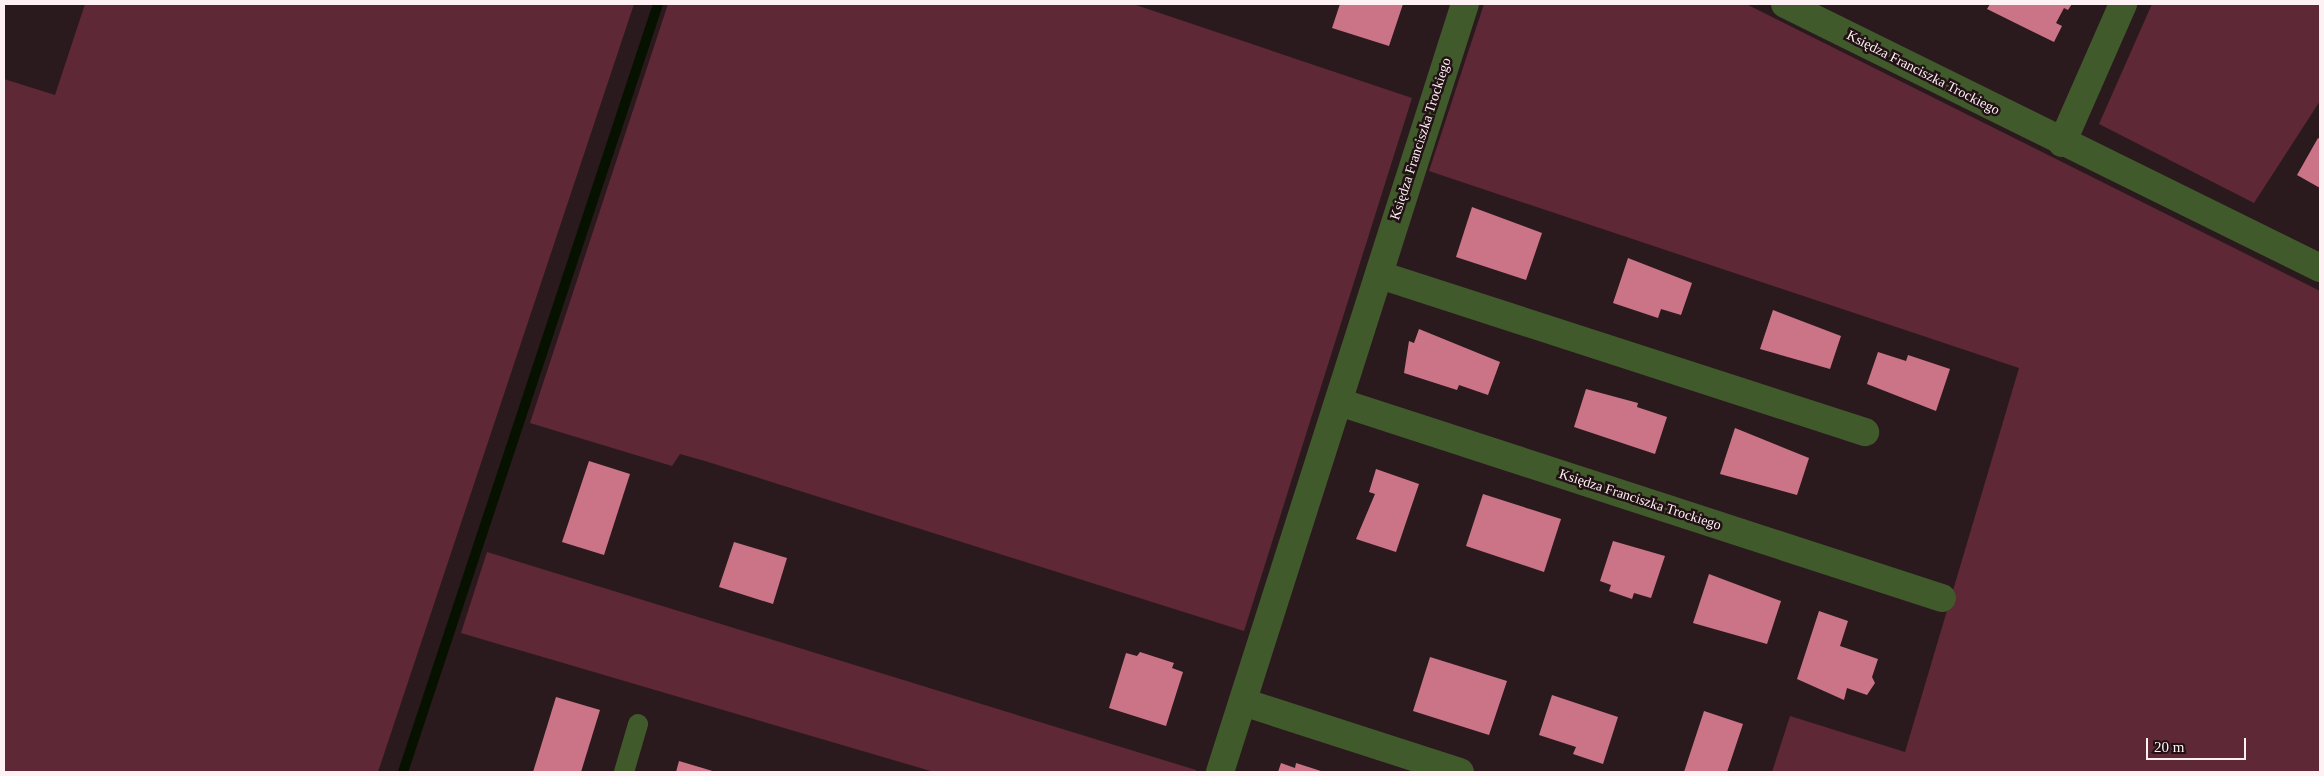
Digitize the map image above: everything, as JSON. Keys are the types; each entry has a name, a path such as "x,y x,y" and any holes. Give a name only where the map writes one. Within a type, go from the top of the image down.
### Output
{"street":[{"name":"Księdza Franciszka Trockiego","path":"1220,772 1465,4"},
{"name":"Księdza Franciszka Trockiego","path":"1784,4 2062,143 2320,268"},
{"path":"2062,143 2123,4"},
{"path":"1380,274 1865,432"},
{"name":"Księdza Franciszka Trockiego","path":"1339,402 1942,598"},
{"path":"1243,702 1460,772"}],"lane":[{"path":"624,772 638,724"}],"shaded area":[{"path":"85,4 634,4 378,772 4,772 4,79 55,95"},
{"path":"668,4 1133,4 1412,98 1244,631 705,461 680,454 672,466 530,423"},
{"path":"1484,4 1746,4 2320,291 2320,772 1772,772 1790,716 1905,752 2019,368 1429,171"},
{"path":"2152,4 2320,4 2320,101 2254,203 2099,124"},
{"path":"487,552 1196,770 1196,772 934,772 461,633"}],"building":[{"path":"1340,4 1403,4 1389,46 1332,28"},
{"path":"1990,4 2072,4 2068,10 2064,8 2056,23 2062,26 2054,42 1987,9"},
{"path":"2318,138 2320,139 2320,188 2297,175"},
{"path":"1472,207 1542,233 1526,280 1456,257"},
{"path":"1628,258 1692,283 1681,315 1661,309 1658,318 1613,303"},
{"path":"1773,310 1841,336 1830,369 1760,349"},
{"path":"1419,329 1500,362 1488,395 1459,385 1457,390 1404,373 1409,341 1414,343"},
{"path":"1878,352 1906,361 1908,355 1950,369 1936,411 1867,384"},
{"path":"1586,389 1638,403 1637,407 1667,417 1655,454 1574,427"},
{"path":"1735,428 1809,458 1797,495 1720,474"},
{"path":"589,461 630,474 604,555 562,542"},
{"path":"1376,469 1419,484 1396,552 1356,539 1375,494 1369,492"},
{"path":"1483,494 1561,519 1544,572 1466,546"},
{"path":"1613,541 1665,556 1651,598 1634,593 1632,599 1609,591 1611,585 1600,581"},
{"path":"734,542 787,558 773,604 719,587"},
{"path":"1709,574 1781,601 1767,644 1693,623"},
{"path":"1819,611 1848,621 1840,646 1878,659 1872,677 1875,683 1867,695 1847,688 1844,700 1797,679"},
{"path":"1140,652 1174,663 1172,668 1183,672 1166,726 1109,708 1126,653 1137,656"},
{"path":"1430,657 1507,681 1489,735 1413,711"},
{"path":"1552,695 1618,717 1603,764 1573,754 1576,747 1539,735"},
{"path":"556,697 600,710 581,772 533,772"},
{"path":"1704,711 1743,724 1727,772 1684,772"},
{"path":"679,761 716,772 676,772"},
{"path":"1281,763 1295,768 1296,763 1324,772 1278,772"}],"waterway":[{"path":"403,772 658,4"}]}
